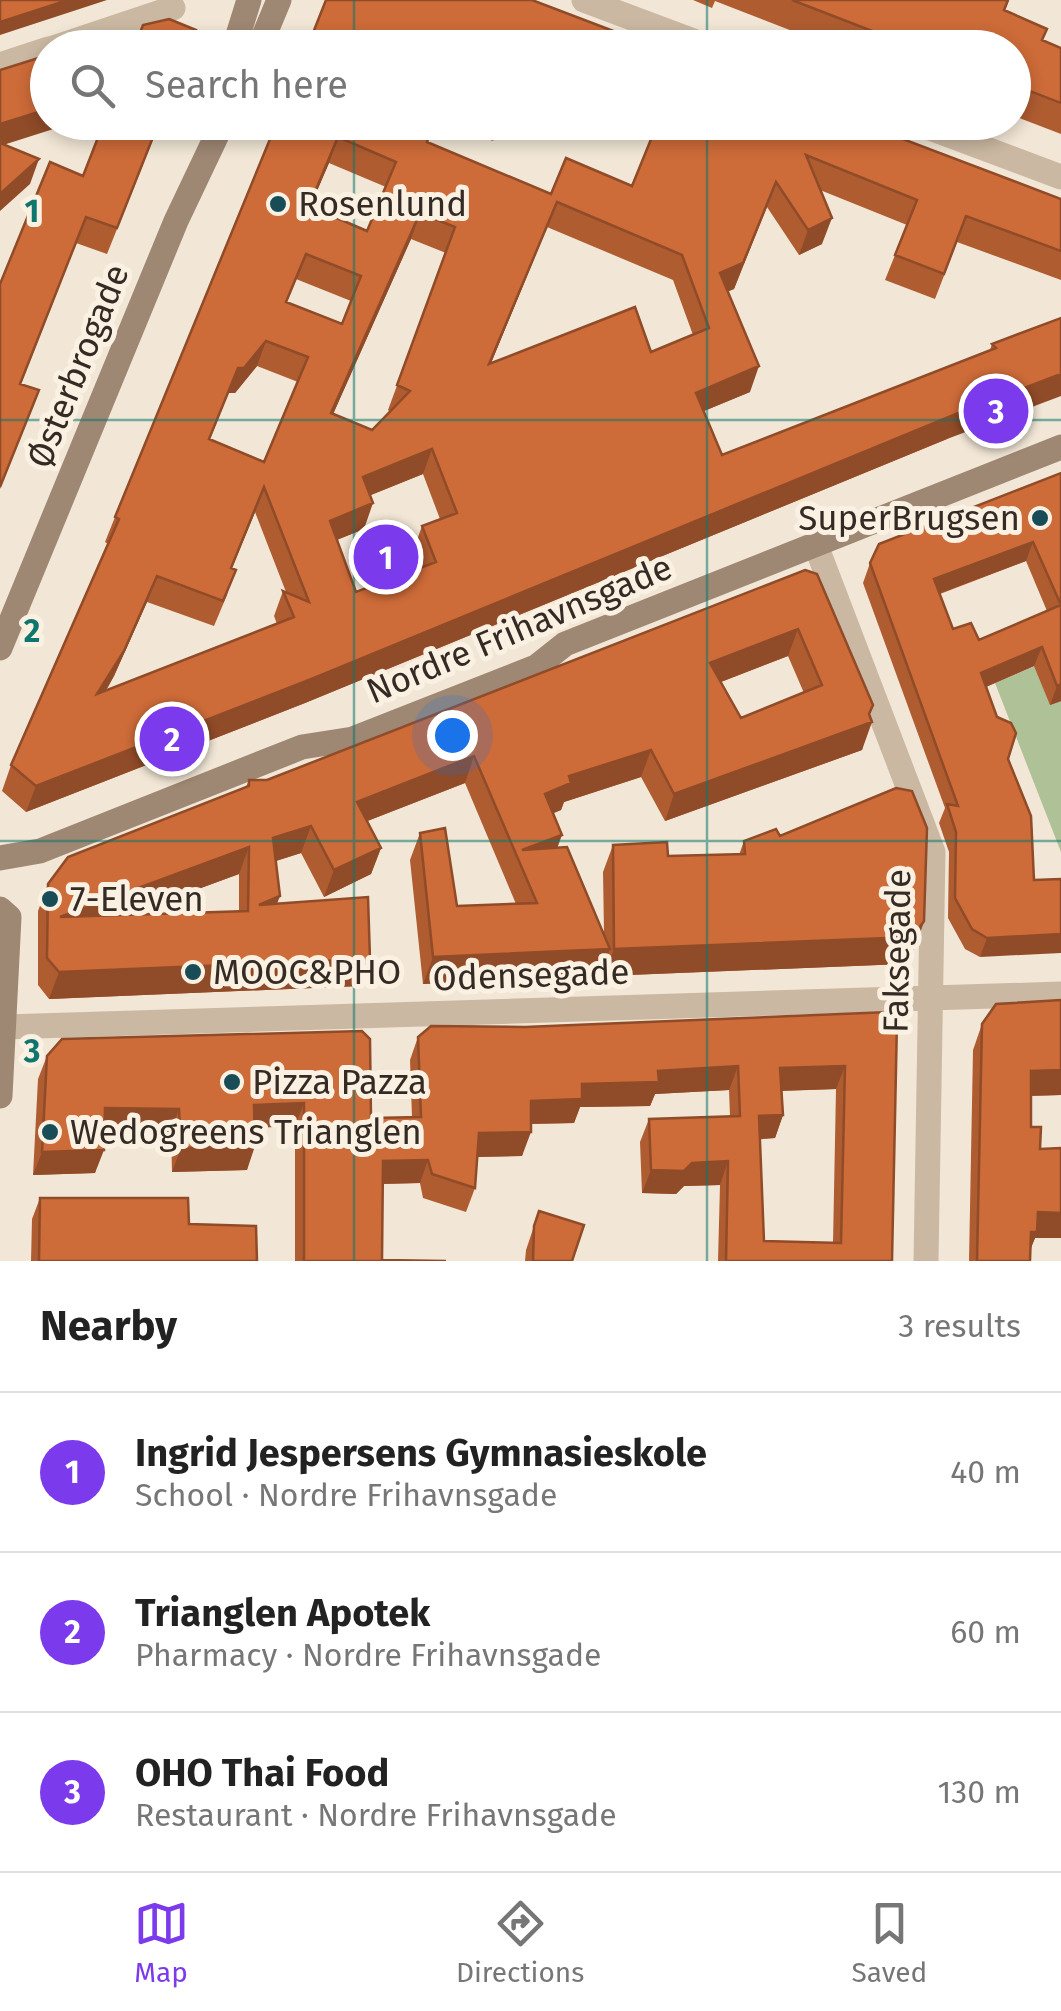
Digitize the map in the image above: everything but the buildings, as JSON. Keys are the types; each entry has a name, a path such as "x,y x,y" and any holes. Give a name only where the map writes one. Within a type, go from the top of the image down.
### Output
{"street":[{"path":"240,30 250,0"},
{"path":"266,30 279,0"},
{"path":"584,0 664,30"},
{"path":"105,30 173,8"},
{"path":"0,65 30,55"},
{"name":"Østerbrogade","path":"176,221 203,140"},
{"name":"Østerbrogade","path":"0,648 176,221 214,140"},
{"path":"962,140 1061,177"},
{"name":"Nordre Frihavnsgade","path":"0,858 40,851 302,747 352,739 536,666 565,644 1061,447"},
{"name":"Faksegade","path":"815,544 933,852 926,1261"},
{"path":"0,909 9,917 0,1096"},
{"name":"Odensegade","path":"4,1027 1061,994"}],"green space":[{"path":"1061,655 1061,852 995,683"}],"place":[{"name":"Rosenlund","path":"278,204"},
{"name":"OHO Thai Food","path":"996,411"},
{"name":"SuperBrugsen","path":"1040,518"},
{"name":"Ingrid Jespersens Gymnasieskole","path":"386,557"},
{"name":"Trianglen Apotek","path":"172,739"},
{"name":"7-Eleven","path":"50,899"},
{"name":"MOOC&PHO","path":"193,972"},
{"name":"Pizza Pazza","path":"232,1082"},
{"name":"Wedogreens Trianglen","path":"50,1132"}]}
